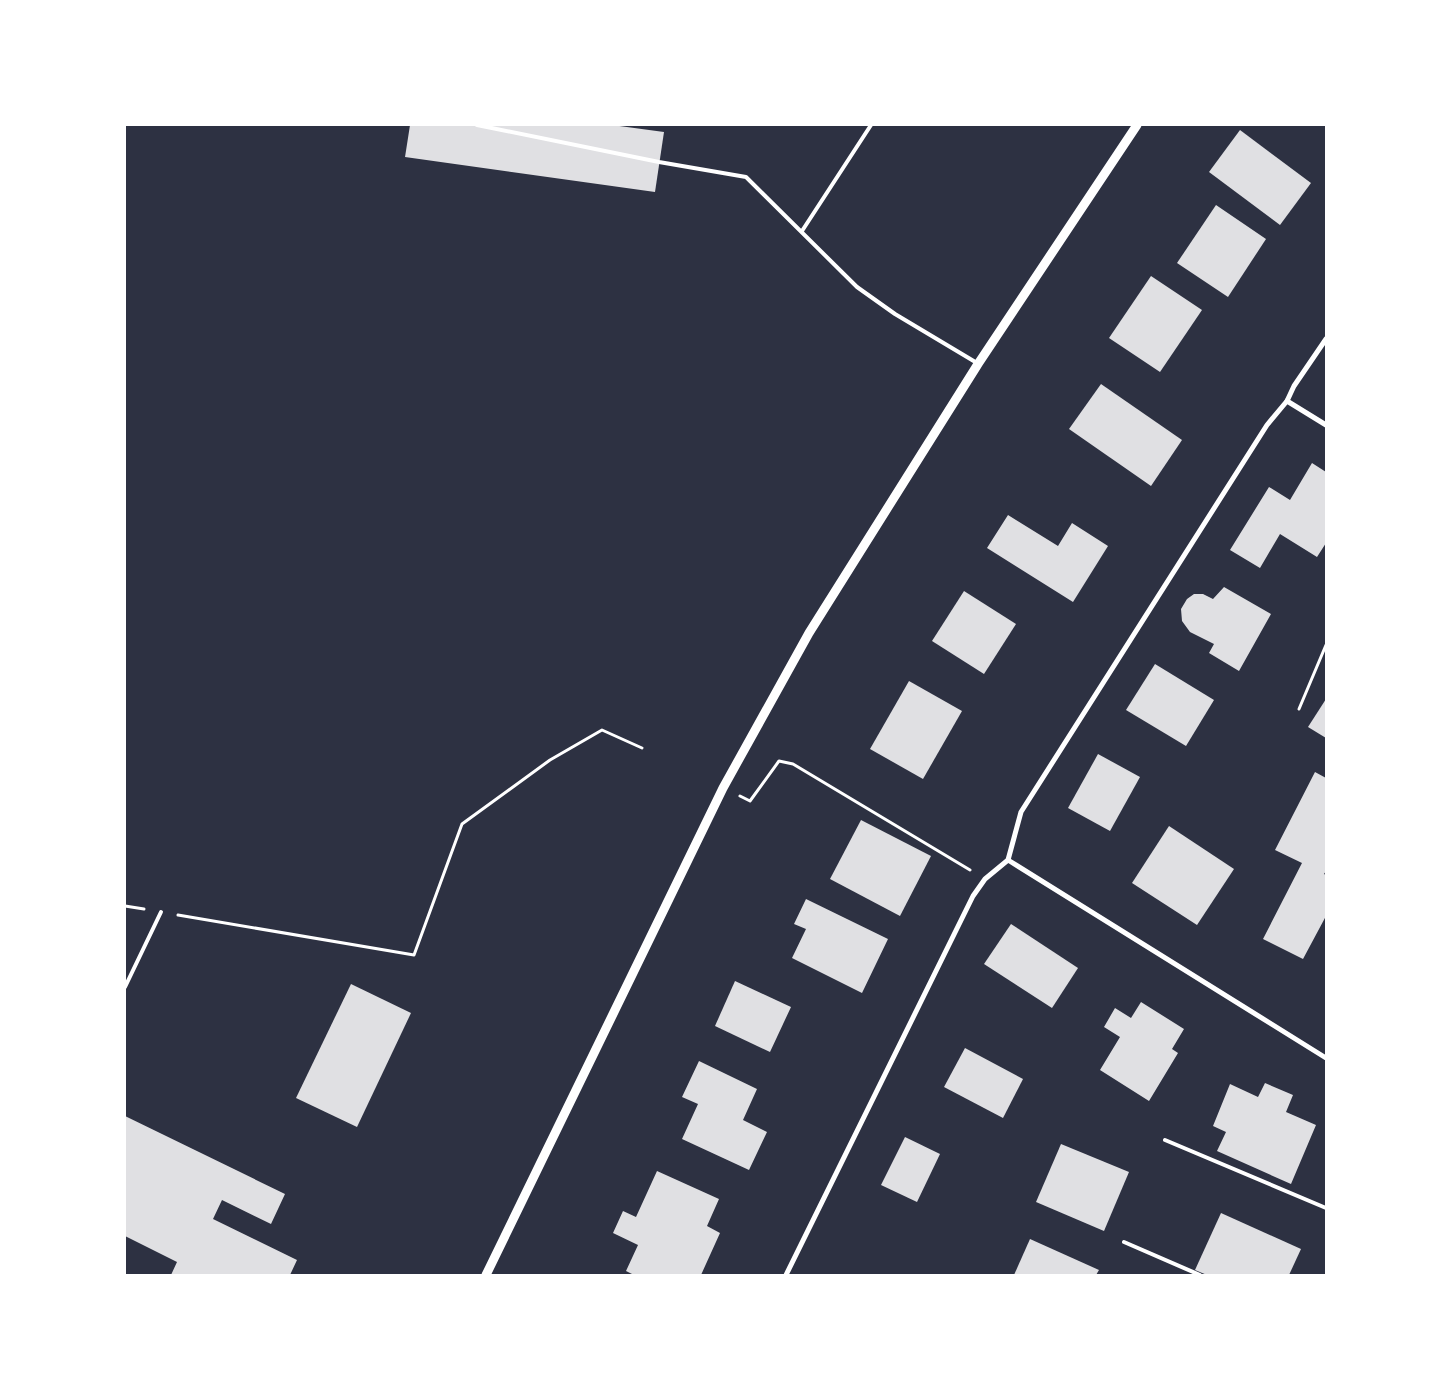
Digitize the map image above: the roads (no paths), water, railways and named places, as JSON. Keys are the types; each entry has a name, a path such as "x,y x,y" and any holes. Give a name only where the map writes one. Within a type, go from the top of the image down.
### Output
{"street":[{"path":"486,1275 723,788 810,633 978,364 1137,125"},
{"path":"786,1275 973,896 985,879 1008,860 1021,812 1267,425 1287,401 1294,386 1326,339"},
{"path":"1287,401 1326,425"},
{"path":"1008,860 1326,1058"}],"lane":[{"path":"477,125 660,162 746,177 857,287 894,314 978,364"},
{"path":"802,231 871,125"},
{"path":"125,987 161,912"},
{"path":"1165,1140 1326,1208"},
{"path":"1124,1242 1200,1275"}]}
